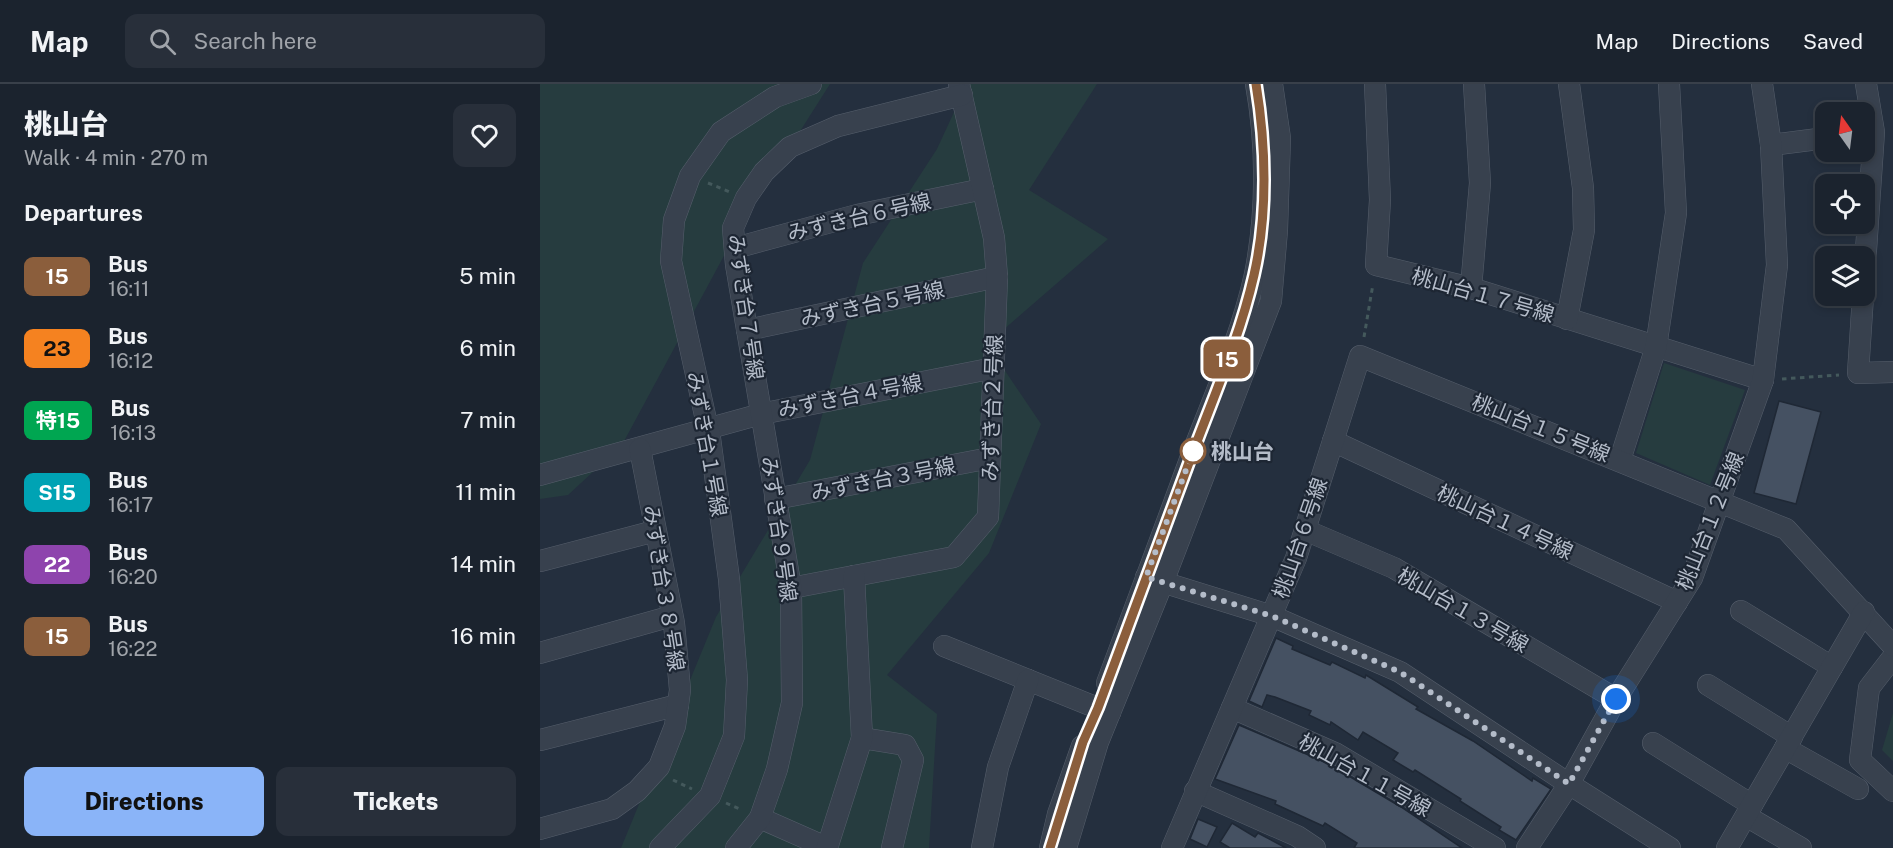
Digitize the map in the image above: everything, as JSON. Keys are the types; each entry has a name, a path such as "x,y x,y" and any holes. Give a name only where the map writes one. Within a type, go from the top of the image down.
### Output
{"street":[{"name":"みずき台１号線","path":"660,848 710,796 734,736 738,680 729,579 708,430 671,261 674,220 690,176 721,132 775,97 811,84"},
{"path":"1155,579 1255,274 1261,222 1263,167 1263,122 1256,84"},
{"path":"1050,848 1062,804 1104,710 1155,579 1271,301 1278,230 1280,138 1272,84"},
{"path":"1375,84 1380,200 1376,265"},
{"path":"1471,288 1480,183 1474,84"},
{"path":"1567,319 1584,230 1583,188 1569,84"},
{"path":"1620,460 1656,347 1676,213 1669,84"},
{"name":"桃山台１２号線","path":"1527,848 1569,784 1616,699 1692,578 1763,380 1777,265 1771,145 1762,84"},
{"path":"1866,84 1877,132 1867,246"},
{"name":"みずき台２号線","path":"791,588 954,557 988,517 997,277 994,238 960,89"},
{"name":"みずき台７号線","path":"761,414 733,228 746,198 764,172 790,147 838,126 960,89"},
{"path":"1771,145 1815,139"},
{"name":"みずき台６号線","path":"735,248 857,215 983,189"},
{"name":"桃山台１７号線","path":"1376,265 1471,288 1763,380"},
{"name":"みずき台５号線","path":"747,330 997,277"},
{"path":"1862,306 1858,374 1893,372"},
{"name":"桃山台６号線","path":"1172,848 1272,616 1305,530 1360,356"},
{"name":"桃山台１５号線","path":"1360,356 1786,529 1871,619 1893,646"},
{"name":"みずき台４号線","path":"540,475 761,414 994,368"},
{"name":"みずき台９号線","path":"736,848 760,818 777,769 792,703 791,588 761,414"},
{"name":"桃山台１４号線","path":"1333,441 1677,602"},
{"name":"みずき台３８号線","path":"540,829 612,809 637,791 655,772 675,726 680,690 672,616 640,449"},
{"name":"みずき台３号線","path":"776,499 990,458"},
{"name":"桃山台１３号線","path":"1305,530 1394,568 1616,699"},
{"path":"540,561 655,531"},
{"path":"760,818 827,848 862,738 854,576"},
{"path":"1155,579 1272,616 1400,672 1670,848"},
{"path":"1741,611 1832,667"},
{"path":"540,652 672,616"},
{"path":"1727,848 1832,667 1871,619"},
{"path":"944,646 1104,710"},
{"path":"1893,657 1869,688 1860,760 1893,791"},
{"path":"982,848 998,767 1028,680"},
{"path":"1708,685 1788,743 1858,789"},
{"path":"540,740 678,705"},
{"name":"桃山台１１号線","path":"1232,708 1335,753 1495,848"},
{"path":"1066,848 1095,752 1104,710"},
{"path":"862,738 905,745 913,760 892,848"},
{"path":"1653,743 1800,848"},
{"path":"1195,791 1297,836 1315,848"}],"path":[{"path":"690,176 746,198"},
{"path":"1360,356 1376,265"},
{"path":"1763,380 1858,374"},
{"path":"655,772 760,818"}],"green space":[{"path":"540,84 830,84 740,226 622,445 568,495 540,499"},
{"path":"967,84 1097,84 1029,190 1108,239 987,344 1041,424 989,553 887,675 937,714 929,848 621,848 716,617 810,460 863,263 937,149"},
{"path":"1664,363 1745,390 1710,485 1636,453"},
{"path":"1893,713 1893,761 1882,750"}],"building":[{"path":"1779,401 1821,412 1796,504 1754,493"},
{"path":"1276,638 1293,646 1292,649 1330,665 1332,662 1365,678 1366,675 1418,707 1416,709 1473,741 1532,781 1533,778 1551,789 1516,840 1499,830 1501,827 1460,801 1461,799 1415,770 1413,772 1393,760 1398,753 1363,732 1358,740 1331,722 1330,725 1309,715 1311,711 1275,697 1267,695 1262,707 1249,701"},
{"path":"1239,725 1327,763 1401,807 1462,848 1354,848 1357,843 1325,823 1323,826 1275,804 1276,801 1215,779"},
{"path":"1198,819 1217,827 1207,847 1190,839"},
{"path":"1232,823 1255,837 1258,833 1286,848 1230,848 1220,842"}],"bus line":[{"name":"15","path":"1050,848 1058,814 1083,742 1098,708 1235,338 1255,274 1261,222 1263,167 1263,122 1256,84"}],"place":[{"name":"桃山台","path":"1193,451"}],"route":[{"path":"1193,451 1195,446 1146,577 1272,616 1400,672 1569,784 1616,699"}]}
